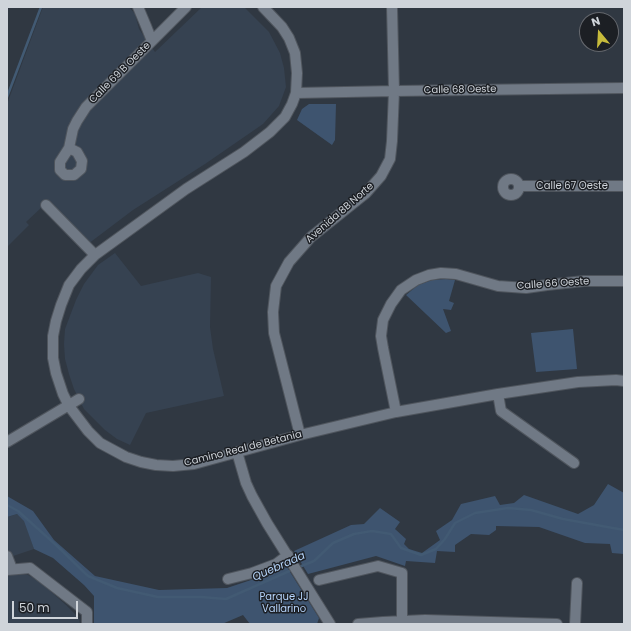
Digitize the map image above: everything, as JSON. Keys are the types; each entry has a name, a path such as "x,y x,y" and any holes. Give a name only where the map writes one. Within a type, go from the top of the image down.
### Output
{"street":[{"path":"138,7 152,41"},
{"name":"Calle 69 B Oeste","path":"69,148 73,129 86,107 186,7"},
{"name":"Camino Real de Betania","path":"263,7 282,27 289,38 295,53 297,73 296,93 285,117 270,132 244,152 186,189 95,255 81,269 69,285 60,305 53,336 53,358 56,373 59,384 69,406 88,432 100,443 126,457 156,465 173,466 194,464 300,435 396,412 578,382 624,381"},
{"name":"Avenida 8B Norte","path":"300,435 274,333 273,312 276,286 289,262 311,237 366,192 381,176 390,159 394,91 392,7"},
{"name":"Calle 68 Oeste","path":"296,93 624,88"},
{"name":"Calle 67 Oeste","path":"519,186 624,186"},
{"path":"46,206 95,255"},
{"name":"Calle 66 Oeste","path":"396,412 382,348 381,336 383,320 391,304 402,290 416,280 429,275 441,273 456,274 498,286 526,288 584,281 624,281"},
{"path":"498,394 501,411 574,463"},
{"path":"7,442 79,399"},
{"path":"237,452 246,483 252,496 330,624"},
{"path":"7,556 9,569 30,568 87,612 87,624"},
{"path":"228,579 252,573 289,558"},
{"path":"319,580 378,566 402,572 402,621"},
{"path":"575,624 577,583"},
{"path":"358,624 425,620 557,624"}],"shaded area":[{"path":"43,7 129,7 135,14 139,29 155,52 202,7 244,7 269,32 280,53 284,68 286,87 279,106 263,124 205,164 133,210 88,244 42,207 26,222 29,225 7,247 7,104"},
{"path":"115,253 141,286 198,273 211,277 210,327 213,349 224,396 146,413 130,445 117,439 105,430 84,409 74,389 65,359 65,329 76,300 84,284 98,265"},
{"path":"17,514 25,521 34,549 7,558 7,517"},
{"path":"12,574 28,575 39,581 79,618 80,624 7,624 7,576"}],"green space":[{"path":"309,104 336,104 335,140 332,145 297,120 302,109"},
{"path":"432,280 455,280 449,301 454,303 451,310 443,309 451,331 446,333 406,295 418,285"},
{"path":"573,329 577,369 536,372 531,333"},
{"path":"608,484 624,493 624,554 612,553 610,544 585,543 539,527 496,526 496,530 489,535 471,534 455,545 455,552 437,551 435,563 406,561 405,566 376,556 308,574 294,551 351,525 364,524 380,508 400,522 395,529 406,539 404,544 409,549 422,553 440,540 436,531 452,520 461,504 495,496 500,505 514,503 524,495 578,514 594,505"},
{"name":"Parque JJ Vallarino","path":"7,496 33,511 54,540 95,576 159,590 227,588 254,579 285,564 319,618 317,624 250,624 243,615 222,624 94,624 94,596 84,585 53,558 34,549 24,521 17,514 7,517"}],"waterway":[{"path":"7,97 41,7"},
{"name":"Quebrada","path":"7,505 18,511 88,576 117,588 158,597 201,597 226,599 294,569"},
{"name":"Quebrada","path":"299,567 314,561 333,543 354,534 372,531 391,534 401,548 421,555 436,549 445,539 455,523 475,513 508,508 531,510 563,519 624,530"}]}
